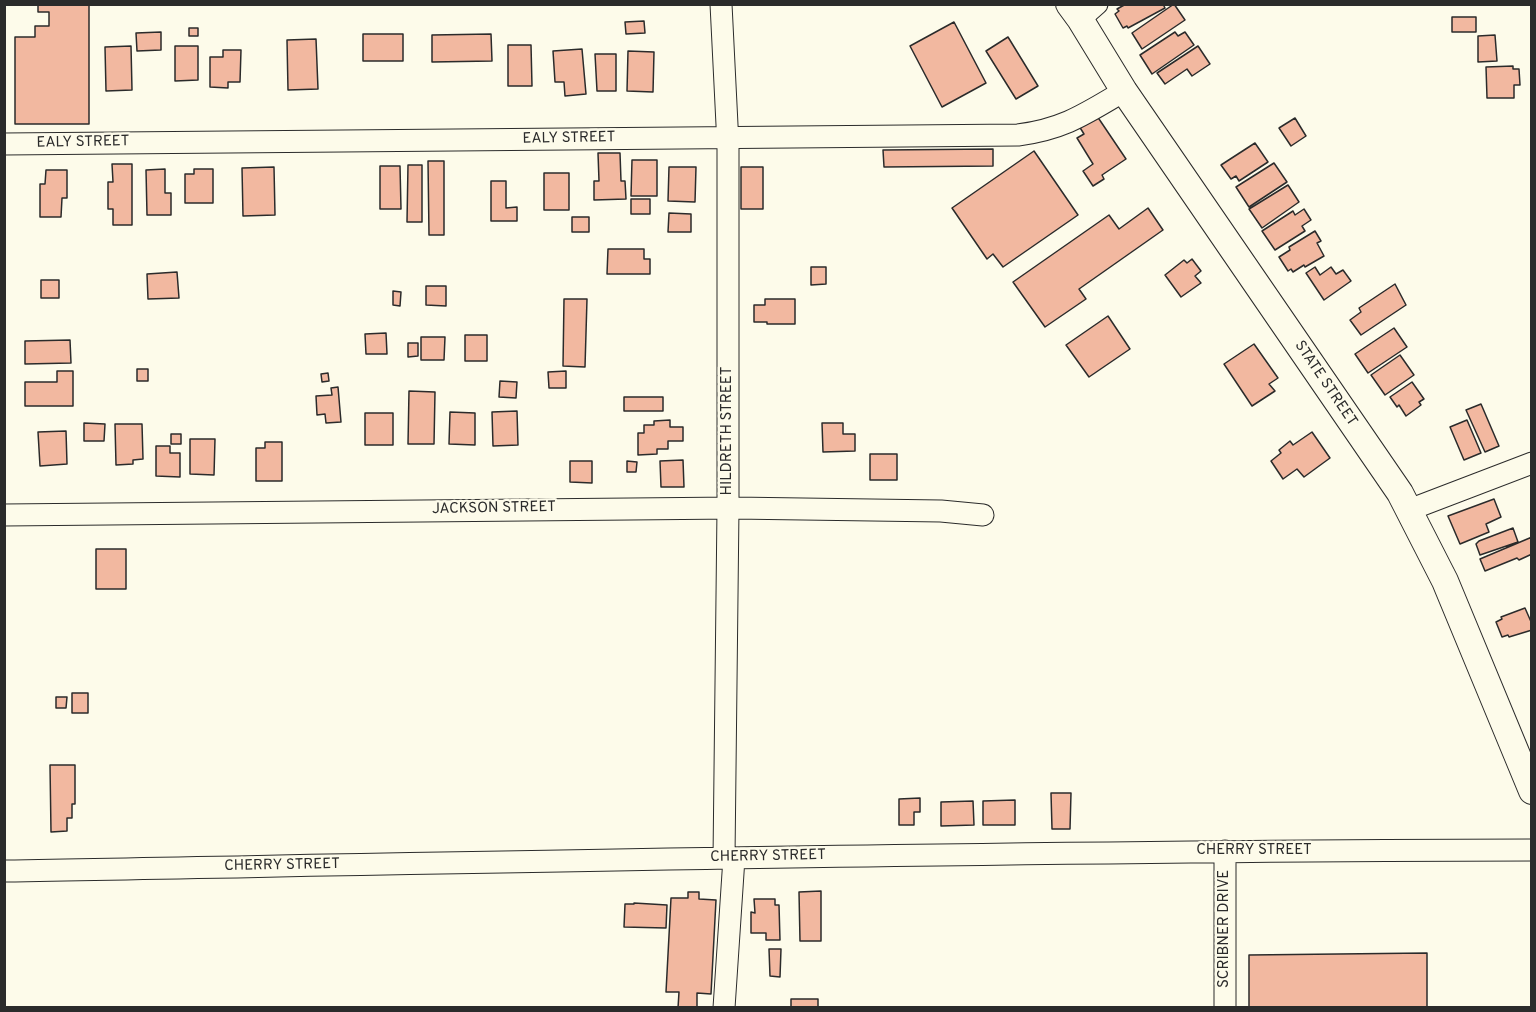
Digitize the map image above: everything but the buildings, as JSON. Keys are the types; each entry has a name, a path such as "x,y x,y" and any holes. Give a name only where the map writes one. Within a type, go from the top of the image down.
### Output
{"main road":[{"name":"STATE STREET","path":"1082,9 1124,91 1410,510 1444,581 1532,791"}],"street":[{"name":"HILDRETH STREET","path":"721,4 728,137 729,858 724,1008"},
{"name":"EALY STREET","path":"4,144 1017,135 1037,133 1069,124 1124,91"},
{"path":"1410,510 1532,463"},
{"name":"JACKSON STREET","path":"4,514 728,508 941,511 983,515"},
{"name":"CHERRY STREET","path":"4,871 1225,851 1532,850"},
{"name":"SCRIBNER DRIVE","path":"1225,851 1225,1008"}]}
